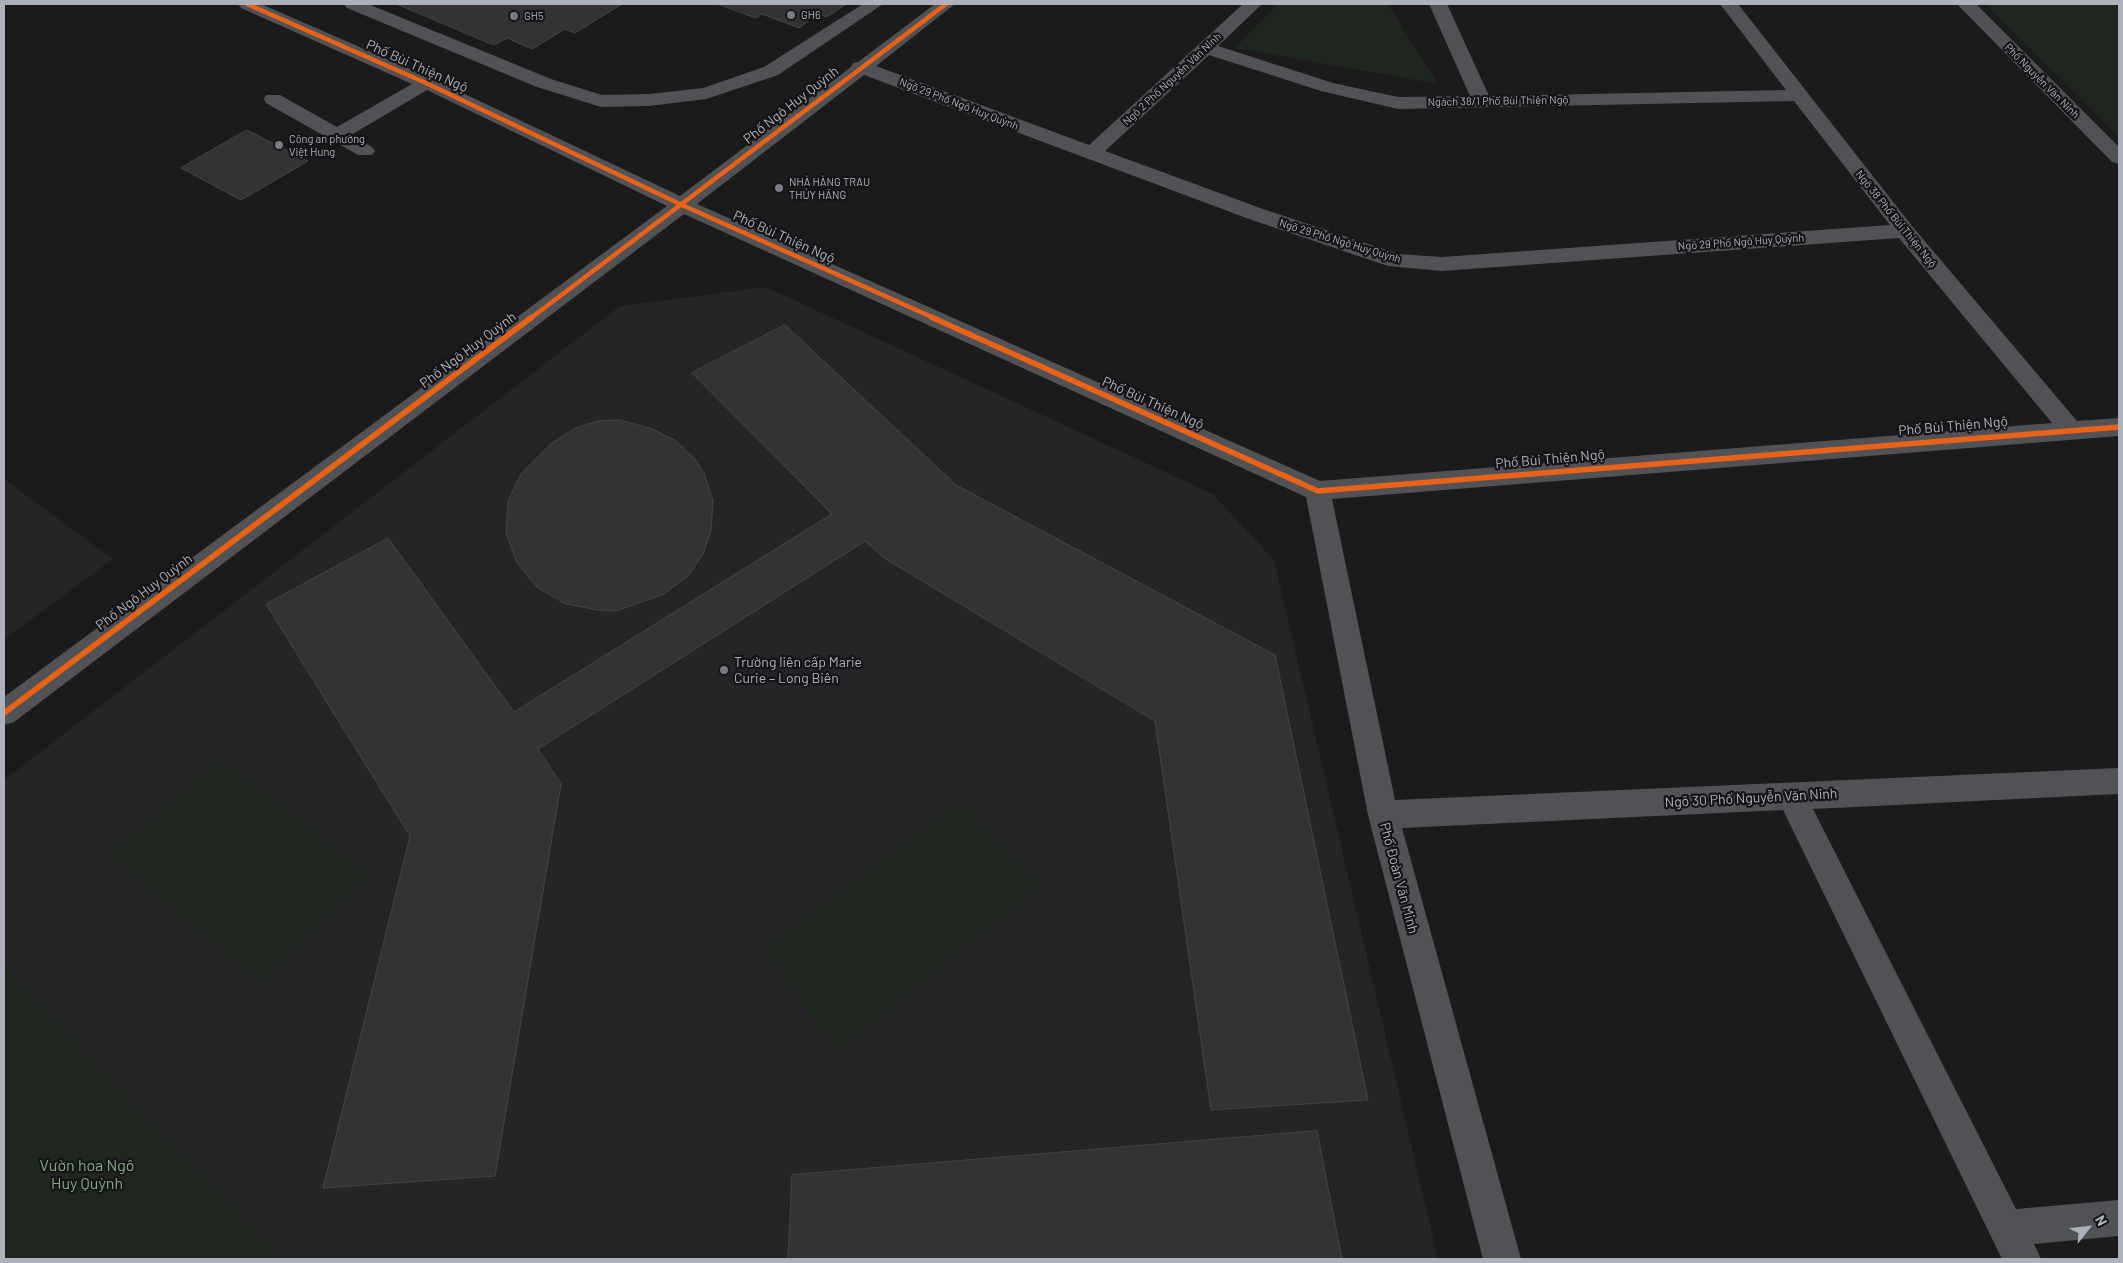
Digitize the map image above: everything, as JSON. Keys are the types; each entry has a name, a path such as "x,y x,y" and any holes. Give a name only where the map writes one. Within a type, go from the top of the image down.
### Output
{"street":[{"name":"Phố Bùi Thiện Ngộ","path":"247,4 426,83 682,205 1318,491 2070,429 2119,427"},
{"path":"353,4 544,83 601,101 649,100 706,93 754,78 771,71 874,4"},
{"name":"Phố Ngô Huy Quỳnh","path":"4,713 682,205 946,4"},
{"name":"Ngõ 2 Phố Nguyễn Văn Ninh","path":"1091,154 1253,4"},
{"path":"1438,4 1482,102"},
{"name":"Ngõ 38 Phố Bùi Thiện Ngộ","path":"1729,4 1905,232 2070,429"},
{"name":"Phố Nguyễn Văn Ninh","path":"1966,4 2119,158"},
{"name":"Ngách 38/1 Phố Bùi Thiện Ngộ","path":"1206,48 1328,87 1398,103 1799,95"},
{"name":"Ngõ 29 Phố Ngô Huy Quỳnh","path":"860,68 1256,214 1396,260 1442,264 1905,232"},
{"path":"338,135 426,83"},
{"path":"273,99 365,151"},
{"name":"Phố Đoàn Văn Minh","path":"1318,491 1382,815 1502,1259"},
{"name":"Ngõ 30 Phố Nguyễn Văn Ninh","path":"1382,815 2119,781"},
{"path":"1791,796 2014,1244 2119,1218"}],"shaded area":[{"name":"Trường liên cấp Marie Curie – Long Biên","path":"766,287 1213,494 1274,560 1438,1259 283,1259 4,966 4,780 620,306"},
{"path":"4,479 113,559 4,640"}],"green space":[{"path":"1278,4 1388,4 1438,84 1235,48"},
{"path":"1985,4 2119,4 2119,136"},
{"path":"220,759 372,875 262,985 108,855"},
{"path":"961,800 1040,887 838,1052 762,950"},
{"name":"Vườn hoa Ngô Huy Quỳnh","path":"4,966 283,1259 4,1259"}],"building":[{"name":"GH5","path":"397,4 622,4 575,33 565,29 532,49 507,38 494,45"},
{"name":"GH6","path":"718,4 846,4 827,17 818,14 799,28 762,14 756,18"},
{"path":"247,130 308,161 241,200 181,168"},
{"path":"785,325 956,485 1275,655 1368,1100 1211,1110 1155,721 884,558 865,541 538,749 561,784 495,1176 323,1188 410,836 266,604 388,538 514,712 832,514 692,373"},
{"path":"619,420 650,428 676,441 695,459 704,473 713,501 711,530 703,554 688,576 664,594 616,611 598,610 566,604 538,588 517,563 506,533 508,501 521,474 552,443 575,428 598,421"},
{"path":"1317,1131 1342,1259 788,1259 792,1175"}],"cycle path":[{"path":"247,4 426,83 682,205 1318,491 2119,427"},
{"path":"4,713 682,205 946,4"}],"place":[{"name":"GH6","path":"791,15"},
{"name":"GH5","path":"514,16"},
{"name":"Công an phường Việt Hưng","path":"279,145"},
{"name":"NHÀ HÀNG TRAU THÚY HĂNG","path":"779,188"},
{"name":"Trường liên cấp Marie Curie – Long Biên","path":"724,670"}]}
